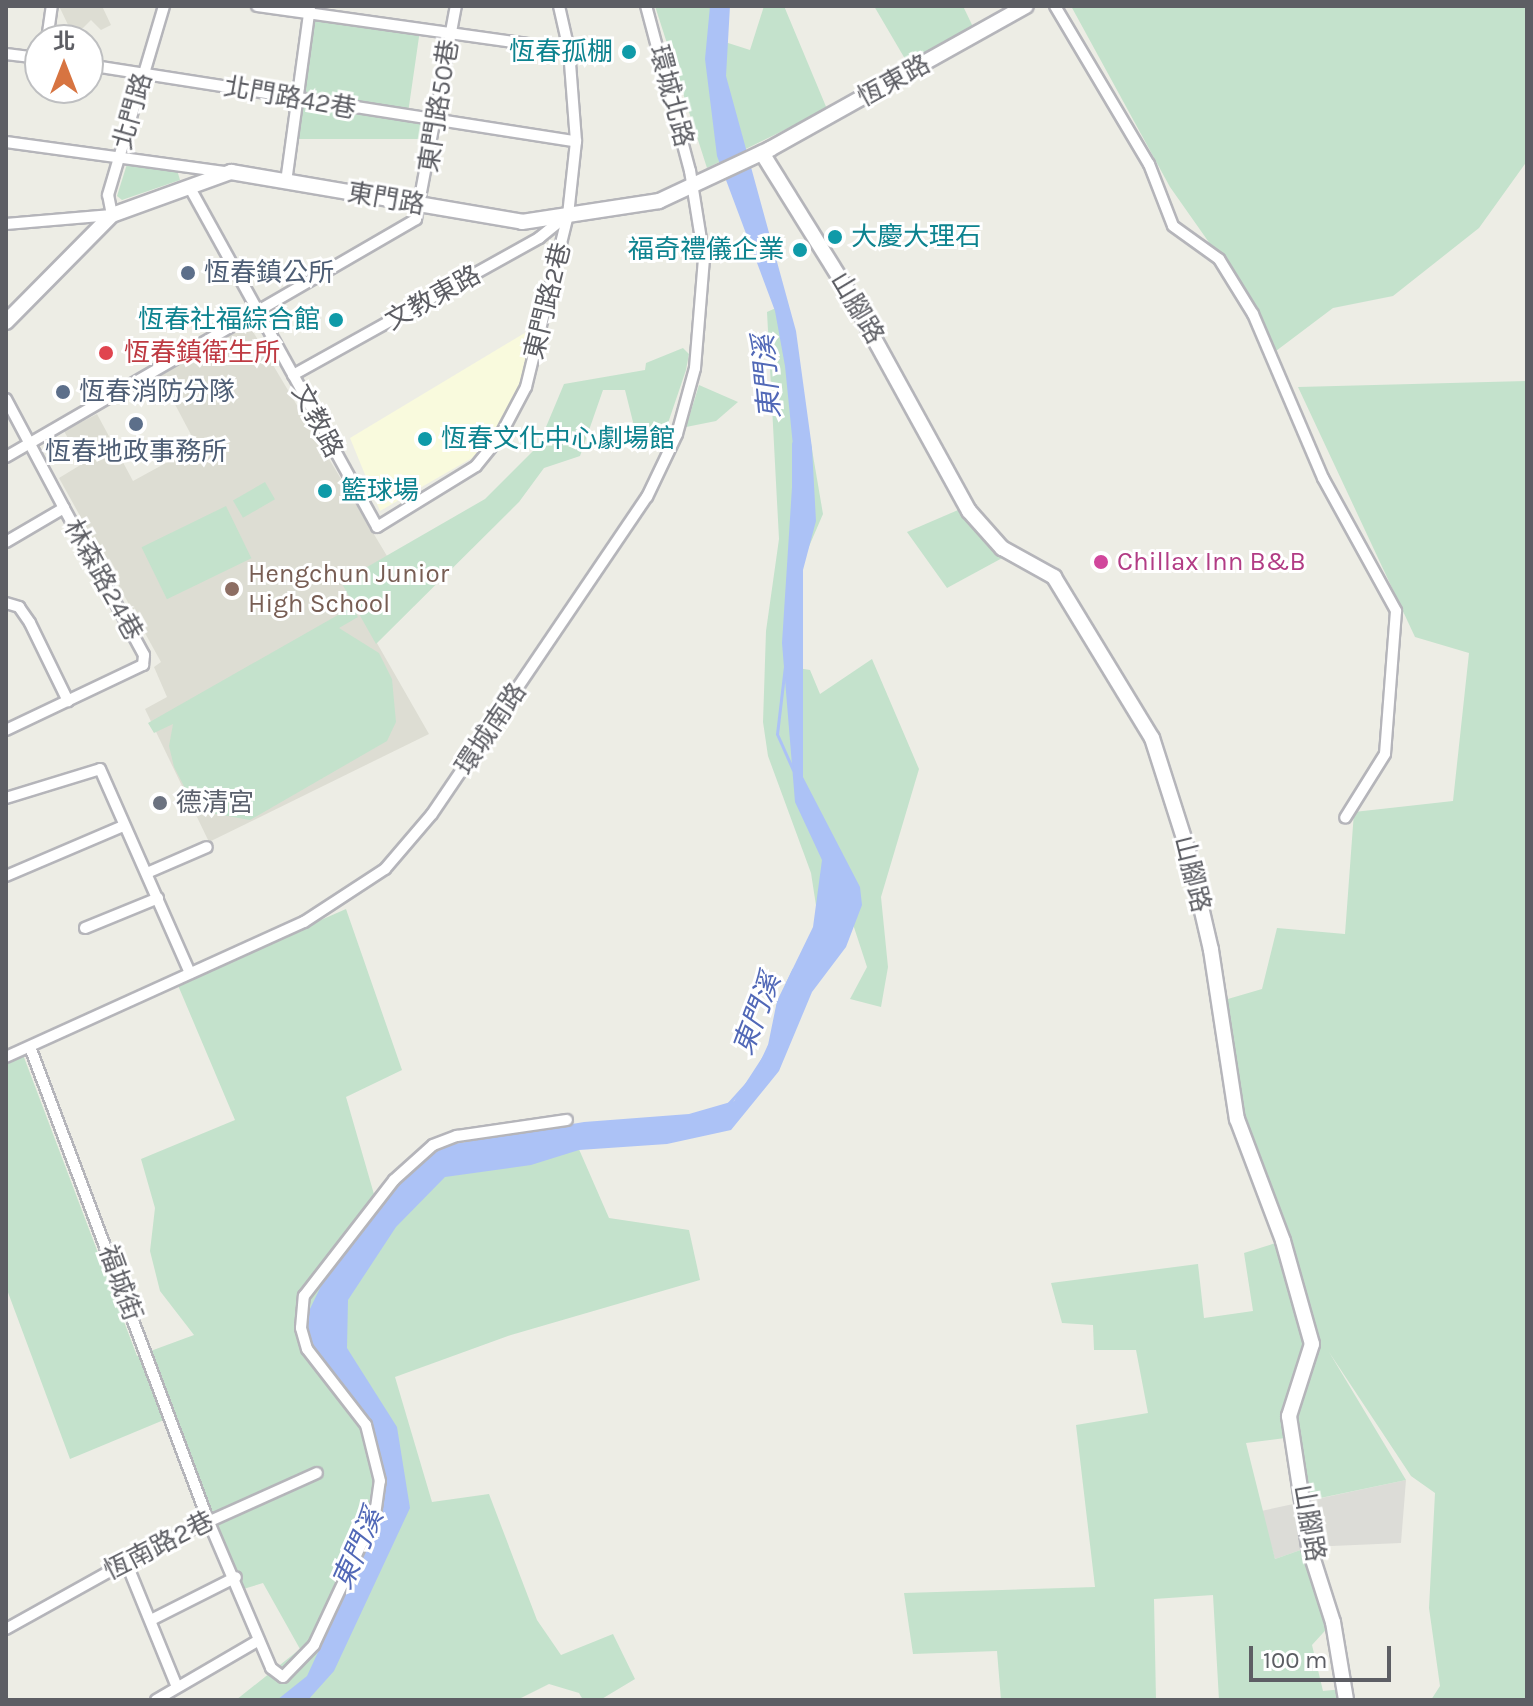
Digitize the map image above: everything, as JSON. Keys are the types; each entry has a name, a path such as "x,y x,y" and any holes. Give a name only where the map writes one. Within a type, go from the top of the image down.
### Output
{"street":[{"name":"北門路","path":"112,215 108,195 164,6"},
{"path":"257,6 310,10 569,50"},
{"name":"東門路50巷","path":"422,205 456,6"},
{"name":"東門路2巷","path":"377,527 476,466 499,438 526,387 568,215 576,141 569,50 559,6"},
{"name":"環城北路","path":"646,6 693,187"},
{"name":"恆東路","path":"758,155 1026,6"},
{"path":"1055,6 1149,164 1173,226 1219,259 1253,314 1323,478 1396,611 1385,754 1345,818"},
{"path":"286,182 310,10"},
{"name":"北門路42巷","path":"104,67 296,101 576,141"},
{"path":"6,142 231,172"},
{"name":"東門路","path":"231,172 522,222 659,201 758,155"},
{"name":"山腳路","path":"758,155 848,291 969,511 1002,548 1054,577 1152,738 1188,851 1211,950 1237,1119 1283,1241 1312,1344 1289,1416 1309,1547 1333,1622 1346,1700"},
{"path":"6,224 112,215 231,172"},
{"name":"環城南路","path":"6,1057 304,922 385,869 432,814 647,497 677,434 699,347 704,258 693,187"},
{"name":"文教路","path":"190,188 377,527"},
{"path":"6,457 416,219 422,205"},
{"path":"6,322 112,215"},
{"name":"文教東路","path":"293,375 516,251 568,215"},
{"path":"6,399 64,508 6,542"},
{"name":"林森路24巷","path":"64,508 144,655 143,665 68,701"},
{"path":"6,603 19,607 30,623 68,701 6,730"},
{"path":"6,798 100,769 190,973"},
{"path":"6,876 123,826"},
{"path":"147,873 207,847"},
{"path":"85,928 158,898"},
{"name":"福城街","path":"30,1047 208,1520 277,1675 291,1674 300,1665 363,1541 379,1497 366,1425 307,1349 301,1328 304,1296 394,1180 433,1145 457,1136 567,1120"},
{"name":"恆南路2巷","path":"6,1629 208,1520 317,1473"},
{"path":"126,1562 177,1687"},
{"path":"151,1620 236,1577"},
{"path":"156,1700 259,1640"}],"shaded area":[{"path":"59,6 102,6 111,25 104,28 104,24 95,24 91,20 87,24 68,24"},
{"path":"655,6 727,6 725,42 750,50 764,6 784,6 827,109 707,168"},
{"path":"874,6 963,6 974,29 908,64"},
{"path":"1071,6 1527,6 1527,161 1479,228 1393,296 1333,308 1272,354 1208,241 1170,187"},
{"path":"314,11 420,30 408,113 431,118 429,139 294,139"},
{"path":"127,164 177,170 180,180 122,200 117,196"},
{"path":"787,303 823,514 804,558 785,666 810,670 820,694 872,659 919,769 881,897 888,967 881,1007 850,999 867,967 849,912 817,912 811,873 768,756 763,722 766,631 779,539 767,312"},
{"name":"Hengchun Junior High School","path":"249,325 387,556 342,582 429,734 209,842 145,709 167,697 154,667 161,662 59,478 82,464 64,431 97,414 133,481 197,446 160,376"},
{"path":"533,328 523,383 505,418 472,458 380,511 350,438"},
{"path":"683,348 689,354 686,370 667,426 636,434 625,390 603,390 580,456 544,468 519,502 376,644 341,582 485,499 538,446 564,384 645,370 646,363"},
{"path":"1527,381 1527,1700 1431,1700 1440,1686 1429,1608 1435,1493 1411,1476 1329,1352 1406,1480 1306,1501 1293,1437 1246,1443 1275,1559 1309,1547 1333,1622 1312,1645 1323,1691 1343,1689 1342,1700 1219,1700 1213,1595 1154,1599 1156,1700 1001,1700 997,1651 913,1654 904,1593 1095,1587 1076,1425 1148,1413 1136,1350 1094,1350 1093,1325 1062,1323 1051,1283 1198,1264 1204,1318 1253,1311 1244,1253 1282,1241 1237,1119 1221,1001 1262,989 1277,928 1345,934 1354,812 1453,801 1469,653 1415,637 1298,387"},
{"path":"699,385 738,402 716,421 686,427"},
{"path":"265,482 275,499 243,518 233,500"},
{"path":"972,504 1017,550 947,588 907,532"},
{"path":"226,506 251,558 167,599 142,547"},
{"path":"352,607 358,617 339,628 379,653 392,679 396,722 387,741 250,820 211,813 188,794 174,767 169,746 173,724 154,733 148,723"},
{"path":"346,909 402,1070 346,1097 382,1222 413,1182 571,1131 609,1218 689,1230 700,1280 511,1335 395,1377 432,1502 489,1494 537,1620 561,1655 613,1634 635,1679 600,1700 583,1700 579,1693 549,1684 517,1700 236,1700 300,1649 263,1583 240,1590 171,1417 70,1459 6,1287 6,1059 22,1052 137,1356 194,1335 160,1291 150,1251 155,1208 141,1159 235,1120 177,983"},
{"path":"1406,1480 1401,1543 1309,1547 1275,1559 1261,1511"}],"water":[{"path":"710,6 730,6 726,76 796,331 812,448 816,521 803,570 803,777 860,887 862,905 846,947 812,992 779,1071 731,1130 667,1144 579,1150 531,1165 445,1177 396,1227 348,1300 347,1348 397,1427 410,1508 334,1671 308,1700 277,1700 307,1676 381,1516 378,1445 310,1345 307,1315 322,1284 397,1183 426,1153 442,1146 584,1122 689,1114 734,1101 767,1050 777,1001 813,927 822,860 795,802 782,643 794,456 785,366 775,311 717,156 705,59"}],"waterway":[{"name":"東門溪","path":"793,443 793,507"},
{"name":"東門溪","path":"785,666 777,734 793,770"},
{"name":"東門溪","path":"786,985 793,970"},
{"name":"東門溪","path":"760,1064 769,1045"},
{"name":"東門溪","path":"728,1104 755,1074"}],"place":[{"name":"恆春孤棚","path":"629,52"},
{"name":"大慶大理石","path":"835,237"},
{"name":"福奇禮儀企業","path":"800,250"},
{"name":"恆春鎮公所","path":"188,273"},
{"name":"恆春社福綜合館","path":"336,320"},
{"name":"恆春鎮衛生所","path":"106,353"},
{"name":"恆春消防分隊","path":"63,392"},
{"name":"恆春地政事務所","path":"136,424"},
{"name":"恆春文化中心劇場館","path":"425,439"},
{"name":"籃球場","path":"325,491"},
{"name":"Chillax Inn B&B","path":"1101,562"},
{"name":"Hengchun Junior High School","path":"232,589"},
{"name":"德清宮","path":"160,803"}]}
